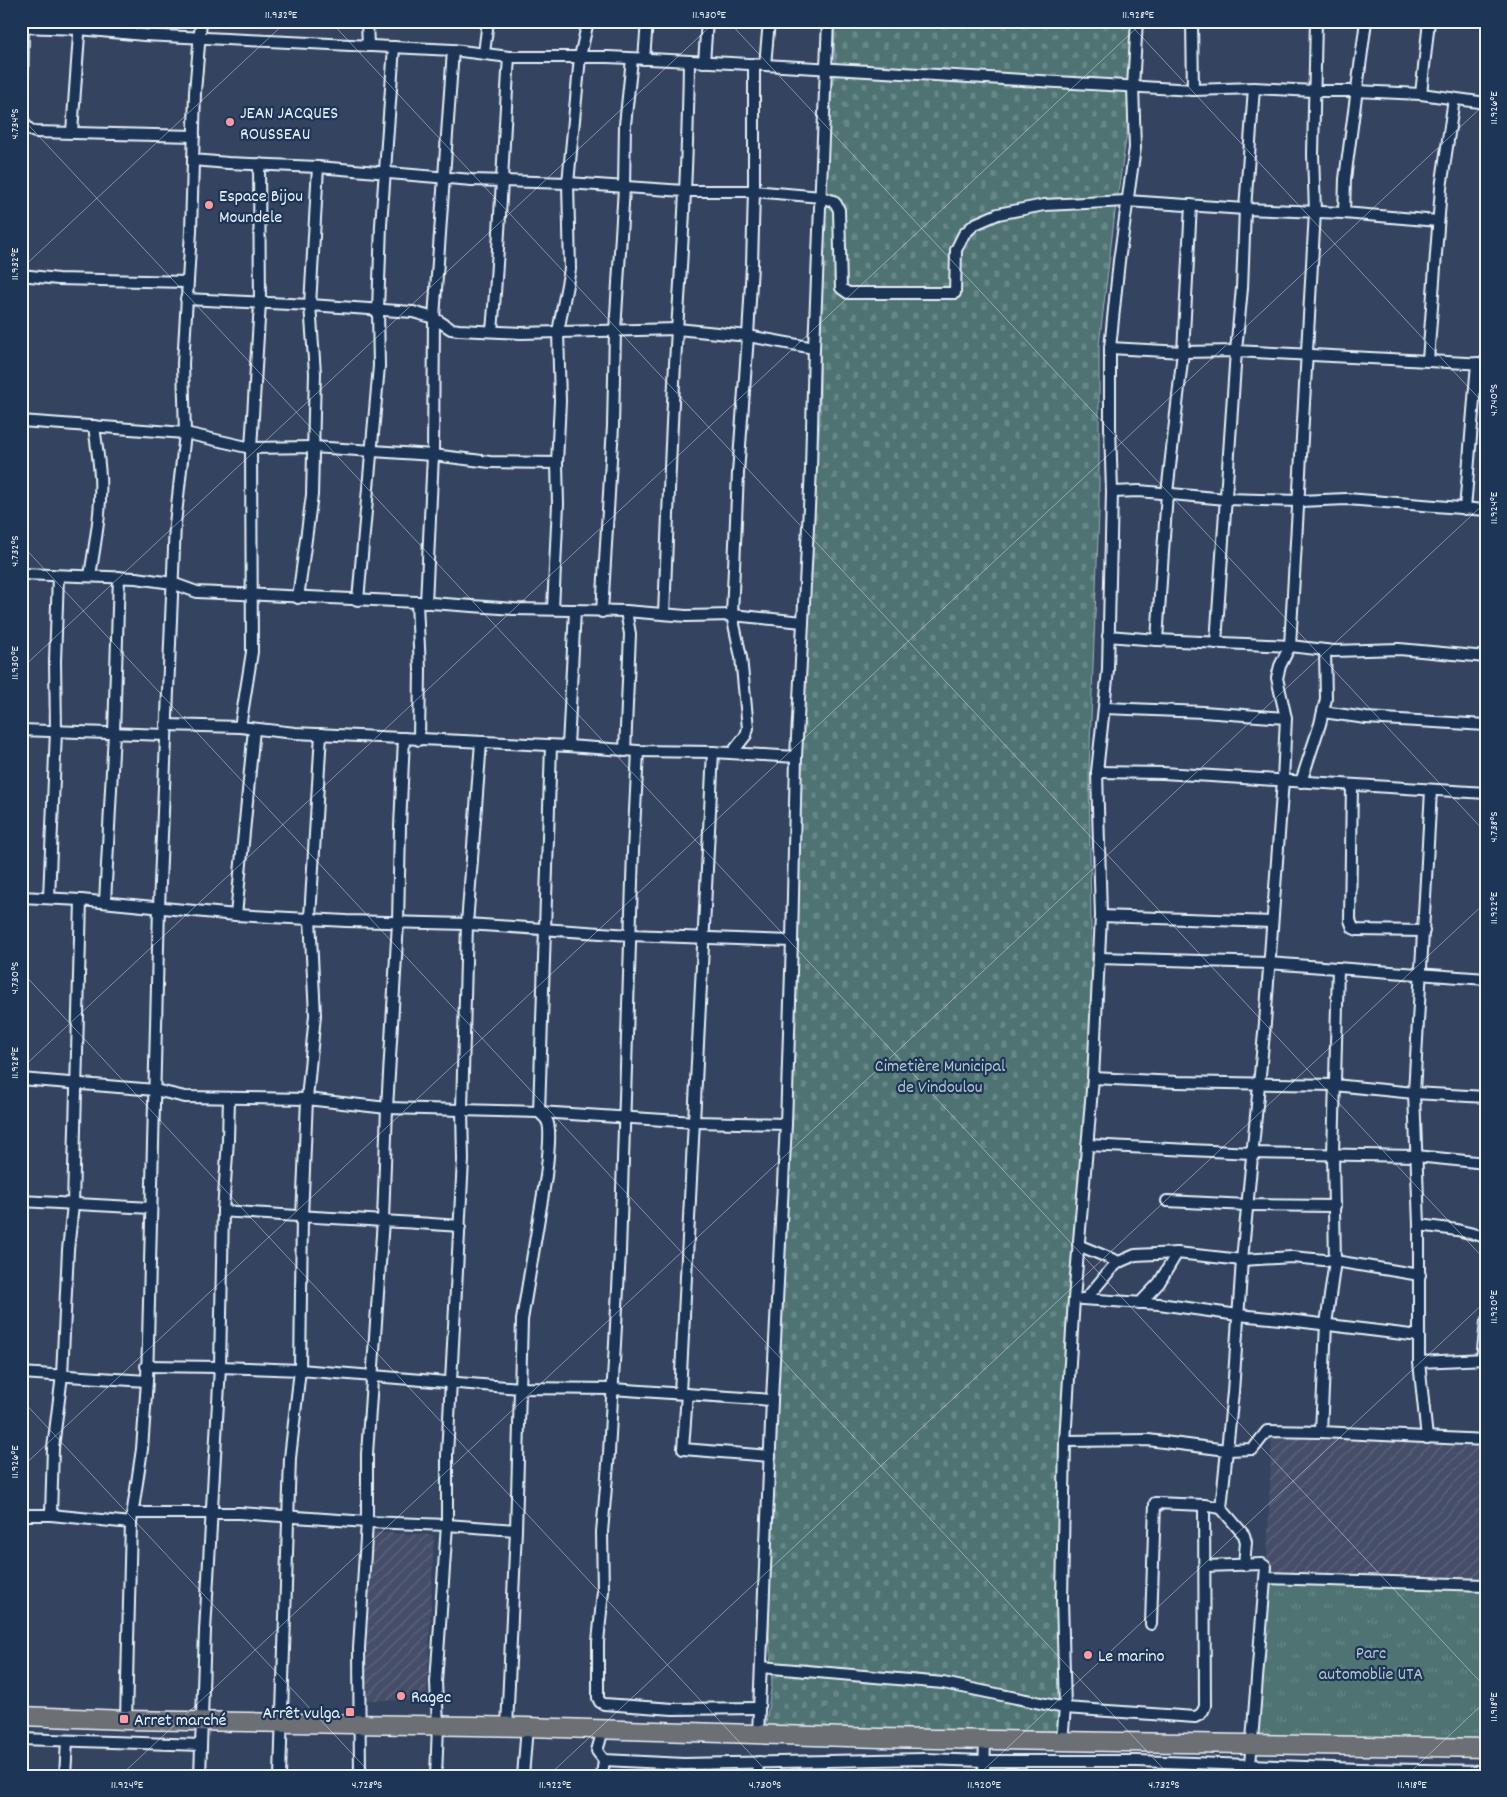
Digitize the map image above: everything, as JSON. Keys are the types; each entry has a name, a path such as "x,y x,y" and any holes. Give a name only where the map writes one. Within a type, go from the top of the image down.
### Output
{"highway":[{"path":"21,1716 1062,1741 1486,1748"}],"street":[{"path":"126,1720 132,1518 142,1449 147,1380 158,907 175,524 186,433 183,364 201,21"},
{"path":"367,21 368,46"},
{"path":"484,54 488,21"},
{"path":"553,609 560,401 558,332 571,263 568,183 580,57 588,21"},
{"path":"644,59 647,21"},
{"path":"704,62 707,21"},
{"path":"732,753 746,735 748,728 741,657 732,615 738,473 748,336 760,64 769,21"},
{"path":"758,1734 786,1124 796,757 811,470 814,348 828,21"},
{"path":"1062,1741 1065,1708 1062,1591 1065,1441 1078,1245 1093,1078 1101,916 1097,772 1105,708 1108,636 1112,492 1110,348 1119,261 1135,148 1133,86 1137,21"},
{"path":"1192,21 1193,90"},
{"path":"1221,1508 1247,1204 1265,1023 1286,718 1277,678 1280,666 1290,646 1299,500 1315,212 1313,154 1316,91 1316,21"},
{"path":"1344,213 1345,179 1350,155 1356,91 1366,21"},
{"path":"1421,94 1429,21"},
{"path":"72,132 80,25"},
{"path":"194,136 35,132 29,129 23,123 22,117 22,27 80,25 144,35 453,50 509,57 580,57 760,64 1193,90 1254,88 1421,94 1486,103"},
{"path":"358,600 378,366 378,310 394,47"},
{"path":"419,740 421,602 433,455 434,318 453,50"},
{"path":"492,331 509,57"},
{"path":"602,612 613,426 615,331 624,188 625,125 632,59"},
{"path":"664,614 688,128 688,61"},
{"path":"1216,643 1242,288 1245,209 1254,88"},
{"path":"1428,360 1441,188 1454,99"},
{"path":"193,160 318,167 501,181 568,183 684,191 754,192 821,197 833,201 839,210 841,288 848,293 955,293 956,250 964,234 975,224 998,214 1044,205 1127,201 1344,213 1438,221"},
{"path":"240,727 252,652 251,448 260,302 259,164"},
{"path":"298,598 312,495 315,373 310,305 318,167"},
{"path":"1157,640 1167,493 1183,352 1191,205"},
{"path":"21,275 58,279 187,282"},
{"path":"186,299 413,312 434,318 451,329 521,333 677,329 748,336 814,348"},
{"path":"1110,348 1183,352 1236,351 1481,363 1465,509"},
{"path":"21,421 186,433 251,448 313,447 433,455 490,462 557,463"},
{"path":"90,576 98,527 100,495 100,475 94,426"},
{"path":"1112,492 1140,491 1226,498 1364,500 1486,510"},
{"path":"21,574 119,577 172,583 197,592 251,596 421,602 514,609 553,609 686,616 732,615 803,622"},
{"path":"49,898 56,731 55,661 58,576"},
{"path":"105,902 114,733 119,577"},
{"path":"568,746 575,610"},
{"path":"625,750 630,634 626,612"},
{"path":"1108,636 1290,646 1325,650 1399,650 1486,657"},
{"path":"1301,782 1326,699 1325,650"},
{"path":"1105,708 1286,718"},
{"path":"1323,712 1366,718 1486,725"},
{"path":"21,730 114,733 240,727 321,734 568,746 638,752 713,752 796,757"},
{"path":"236,915 254,729"},
{"path":"280,1776 290,1458 300,1370 302,1217 307,1099 315,1014 310,918 321,734"},
{"path":"360,1776 358,1723 359,1648 367,1522 367,1454 383,1220 387,1108 398,923 404,738"},
{"path":"436,1776 438,1726 436,1682 447,1524 447,1455 463,1160 462,1109 467,924 481,742"},
{"path":"507,1727 516,1530 522,1320 548,1157 549,1126 547,1120 540,1112 552,746"},
{"path":"638,752 623,1117 620,1252 609,1453 602,1532 603,1590 598,1642 598,1698 604,1704 673,1708 759,1708"},
{"path":"713,752 702,938 683,1449 770,1456"},
{"path":"1097,772 1163,773 1486,793"},
{"path":"1352,785 1350,920 1352,928 1358,930 1424,931"},
{"path":"1427,1438 1419,1362 1420,1275 1414,1093 1431,790"},
{"path":"21,897 105,902 236,915 398,923 467,924 630,935 792,942"},
{"path":"52,1515 53,1448 62,1375 72,1205 81,900"},
{"path":"1101,916 1272,922"},
{"path":"1098,958 1268,963 1486,979"},
{"path":"1321,1432 1326,1324 1336,1262 1333,1155 1338,968"},
{"path":"1093,1078 1177,1082 1334,1085 1414,1093 1486,1097"},
{"path":"21,1079 155,1090 185,1097 307,1099 387,1108 540,1112 695,1122 786,1124"},
{"path":"200,1776 201,1721 220,1367 223,1211 229,1098"},
{"path":"1087,1145 1252,1153 1416,1156 1486,1163"},
{"path":"21,1201 151,1208"},
{"path":"1167,1201 1335,1206"},
{"path":"223,1211 460,1226"},
{"path":"1419,1225 1457,1230 1486,1238"},
{"path":"1078,1245 1119,1262"},
{"path":"1086,1299 1111,1269 1119,1262 1134,1255 1177,1253 1242,1260 1292,1257 1420,1275"},
{"path":"1140,1303 1159,1283 1177,1253"},
{"path":"1074,1299 1140,1303 1419,1336"},
{"path":"1419,1362 1484,1359 1486,1322"},
{"path":"146,1366 300,1370 520,1388 612,1389 772,1400"},
{"path":"21,1373 147,1380"},
{"path":"1065,1441 1148,1440 1227,1450 1254,1449 1267,1431 1486,1440"},
{"path":"1151,1624 1155,1504 1221,1508 1244,1535 1246,1542 1244,1565"},
{"path":"761,1667 943,1683 1065,1708 1195,1717 1202,1713 1205,1706 1204,1506"},
{"path":"21,1515 132,1518 239,1513 367,1522 447,1524 516,1530"},
{"path":"1205,1566 1265,1565 1266,1578 1250,1764"},
{"path":"1266,1578 1486,1585"},
{"path":"523,1776 527,1727"},
{"path":"602,1776 604,1760 597,1751 603,1730"},
{"path":"21,1739 201,1745"},
{"path":"984,1776 986,1739"},
{"path":"65,1776 67,1741"},
{"path":"604,1760 684,1764 924,1759 985,1761 1137,1760 1360,1769 1486,1770"},
{"path":"756,1776 759,1762"},
{"path":"684,1764 684,1776"}],"shaded area":[{"path":"1272,1432 1486,1440 1486,1585 1266,1578"},
{"path":"369,1532 434,1535 427,1701 362,1700"}],"green space":[{"name":"Cimetière Municipal de Vindoulou","path":"834,21 1137,21 1133,93 1115,212 1099,345 1099,511 1089,771 1093,1078 1065,1441 1063,1731 765,1729 772,1683 769,1633 774,1362 796,757 820,420 821,197 835,62"},
{"name":"Parc automoblie UTA","path":"1265,1582 1486,1591 1486,1741 1257,1736"}],"place":[{"name":"JEAN JACQUES ROUSSEAU","path":"230,122"},
{"name":"Espace Bijou Moundele","path":"209,205"},
{"name":"Le marino","path":"1088,1655"},
{"name":"Ragec","path":"401,1696"},
{"name":"Arrêt vulga","path":"350,1712"},
{"name":"Arret marché","path":"124,1719"}]}
